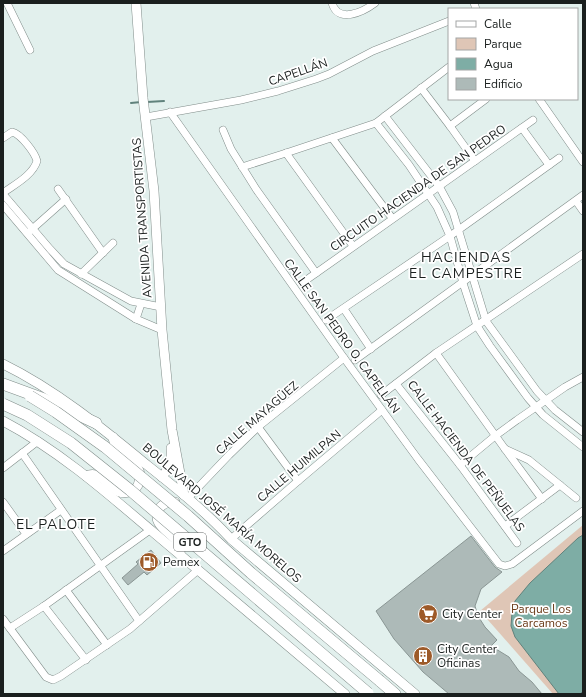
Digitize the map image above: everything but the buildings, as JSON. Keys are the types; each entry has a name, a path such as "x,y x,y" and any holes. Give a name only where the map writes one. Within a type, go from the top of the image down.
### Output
{"main road":[{"path":"3,384 44,399 96,423"},
{"name":"BOULEVARD JOSÉ MARÍA MORELOS","path":"3,384 30,396 56,412 105,447 188,516 251,573 395,694"},
{"name":"GTO","path":"3,404 27,416 71,443 130,490 368,694"}],"street":[{"path":"7,3 30,50"},
{"name":"AVENIDA TRANSPORTISTAS","path":"136,3 143,98 154,191 162,330 172,430 186,496"},
{"path":"333,6 340,13 357,13 367,9 375,3"},
{"name":"CAPELLÁN","path":"145,114 170,112 241,100 278,91 316,79 374,51 448,21"},
{"path":"242,167 376,123 448,68"},
{"path":"421,88 474,161"},
{"path":"450,126 485,100"},
{"path":"539,100 583,162"},
{"name":"CALLE SAN PEDRO O. CAPELLÁN","path":"170,112 344,358 496,561 503,566 512,564 583,511"},
{"path":"386,116 439,186 452,212 459,230 486,321 522,373 545,401 583,432"},
{"name":"CIRCUITO HACIENDA DE SAN PEDRO","path":"302,283 392,218 533,120"},
{"path":"376,123 438,207 450,236 477,326 514,379 536,407 548,420 583,447"},
{"path":"522,128 548,165"},
{"path":"223,130 231,149 256,189 316,273"},
{"path":"3,138 12,132 18,134 35,156 37,161 36,166 3,194 58,270 136,319 162,330"},
{"path":"332,138 392,218"},
{"path":"286,153 353,246"},
{"path":"326,320 459,230 559,158"},
{"path":"58,189 103,253"},
{"path":"355,360 583,195"},
{"path":"30,232 66,199"},
{"path":"576,201 583,211"},
{"path":"3,205 58,259 70,268 121,296 140,304 161,307"},
{"path":"81,274 113,243"},
{"path":"381,395 436,353 486,321 583,254"},
{"path":"136,319 140,304"},
{"path":"344,309 371,349"},
{"path":"436,353 542,499"},
{"name":"CALLE MAYAGÜEZ","path":"186,496 258,427 344,358"},
{"name":"BOULEVARD JOSÉ MARÍA MORELOS","path":"3,364 54,394 96,423 186,496 232,539 415,694"},
{"path":"460,465 495,436 536,407 583,377"},
{"name":"CALLE HACIENDA DE PEÑUELAS","path":"396,384 460,465 517,542"},
{"name":"CALLE HUIMILPAN","path":"232,539 382,410"},
{"path":"3,420 38,441 86,476 345,694"},
{"path":"258,427 298,481"},
{"name":"AVENIDA TRANSPORTISTAS","path":"162,477 168,469 172,459 172,430"},
{"path":"86,476 96,474 123,494 137,488 140,481 140,473 136,465 116,448 113,437"},
{"path":"3,468 38,441"},
{"path":"505,449 529,460 576,498"},
{"path":"22,453 139,621"},
{"path":"505,526 560,486"},
{"path":"180,554 179,544 158,521 156,515 160,507 173,501 182,504 201,521 215,522"},
{"path":"3,502 26,534"},
{"path":"4,549 61,510"},
{"path":"10,628 44,606 150,530"},
{"path":"3,619 46,677 53,680 57,679 86,660 139,621 198,570"},
{"path":"66,590 107,645"},
{"path":"44,606 86,660"}],"green space":[{"name":"Parque Los Carcamos","path":"583,525 583,694 553,694 480,611"}],"water":[{"name":"Parque Los Carcamos","path":"583,535 583,691 580,694 559,694 515,637 511,626 512,613 515,601 530,583"}],"waterway":[{"path":"147,102 164,101"},
{"path":"131,103 141,102"}],"place":[{"name":"Pemex","path":"149,562"},
{"name":"City Center","path":"428,614"},
{"name":"City Center Oficinas","path":"423,656"}],"district":[{"name":"HACIENDAS EL CAMPESTRE","path":"466,266"},
{"name":"EL PALOTE","path":"56,524"}]}
